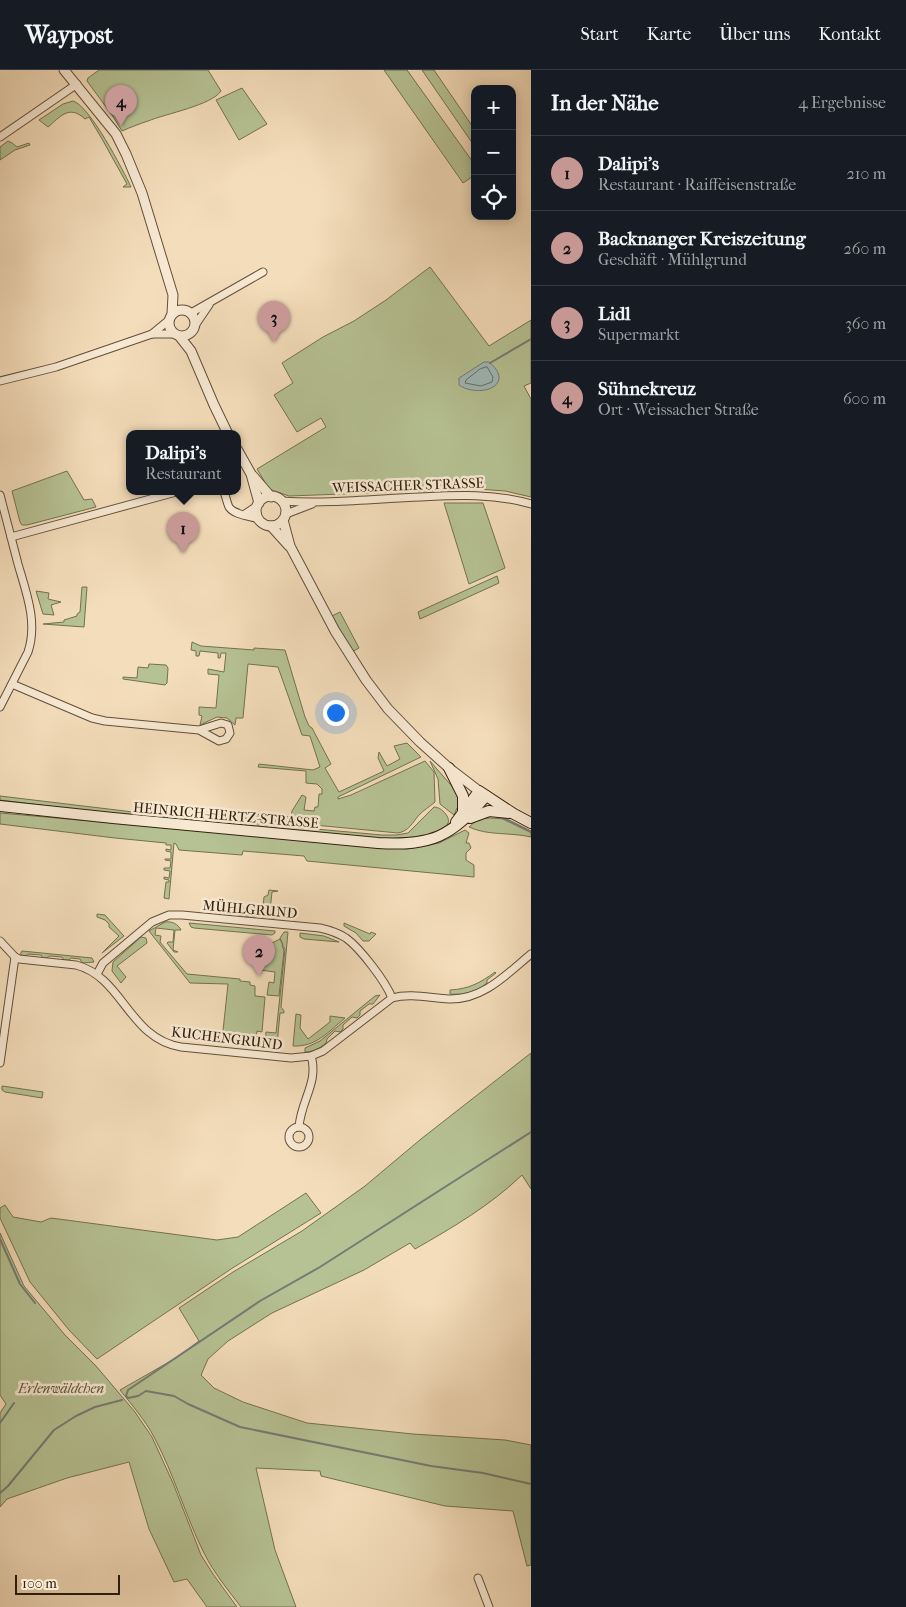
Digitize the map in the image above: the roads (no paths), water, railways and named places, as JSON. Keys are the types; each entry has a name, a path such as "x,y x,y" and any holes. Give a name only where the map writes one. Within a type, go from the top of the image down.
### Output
{"main road":[{"path":"449,768 463,796 463,813"},
{"path":"448,833 463,813 483,794 531,823"},
{"name":"HEINRICH-HERTZ-STRASSE","path":"0,806 392,844 417,843 438,838 448,833 459,826 483,794"},
{"path":"459,826 484,812 495,811 514,814"}],"street":[{"path":"64,70 116,134 123,148 142,193 173,295 170,328 191,351 226,430"},
{"path":"0,137 77,84"},
{"path":"0,381 56,367 152,334 178,311 188,312 213,301 263,272"},
{"path":"173,295 194,316 191,351"},
{"path":"152,334 189,335 213,301"},
{"name":"WEISSACHER STRASSE","path":"241,456 251,474 271,497 281,501 315,503 467,495 504,497 531,504"},
{"name":"WEISSACHER STRASSE","path":"251,474 258,505 256,512 259,519"},
{"path":"11,537 165,495"},
{"path":"225,495 232,511 259,519 265,525 271,526 290,546 335,631 371,688 400,722 449,768 483,794"},
{"path":"245,514 265,498 271,497"},
{"path":"0,499 31,612 32,627 28,652 0,707"},
{"path":"281,501 286,508 284,517 290,546"},
{"name":"WEISSACHER STRASSE","path":"271,526 278,524 284,517 315,503"},
{"path":"12,684 92,718 105,721 198,730"},
{"name":"MÜHLGRUND","path":"97,974 103,963 152,922 169,915 182,915 320,928 336,933 350,941 386,985 392,998"},
{"path":"0,941 15,957 0,1063"},
{"path":"392,998 405,996 458,999 475,996 491,986 531,954"},
{"name":"KUCHENGRUND","path":"15,957 24,960 76,966 97,974 157,1039 167,1044 182,1047 291,1058 311,1056 333,1044 392,998"},
{"path":"299,1127 303,1103 313,1077 314,1067 311,1056"},
{"path":"478,1578 489,1607"}],"water":[{"path":"484,362 489,362 497,370 499,377 497,383 485,390 476,391 459,385 459,378"}],"waterway":[{"path":"490,363 531,339"},
{"path":"500,817 531,832"},
{"path":"531,1132 320,1267 260,1301 128,1390 126,1396 128,1398 138,1396 146,1391 174,1396 240,1427 431,1466 483,1473 531,1484"},
{"path":"0,1239 20,1284 35,1303"},
{"path":"0,1493 8,1486 54,1430 95,1407 122,1400"},
{"path":"0,1423 14,1403"}],"place":[{"name":"Sühnekreuz","path":"121,126"},
{"name":"Lidl","path":"274,342"},
{"name":"Dalipi's","path":"183,553"},
{"name":"Backnanger Kreiszeitung","path":"259,976"}],"park label":[{"name":"Erlenwäldchen","path":"61,1388"}]}
